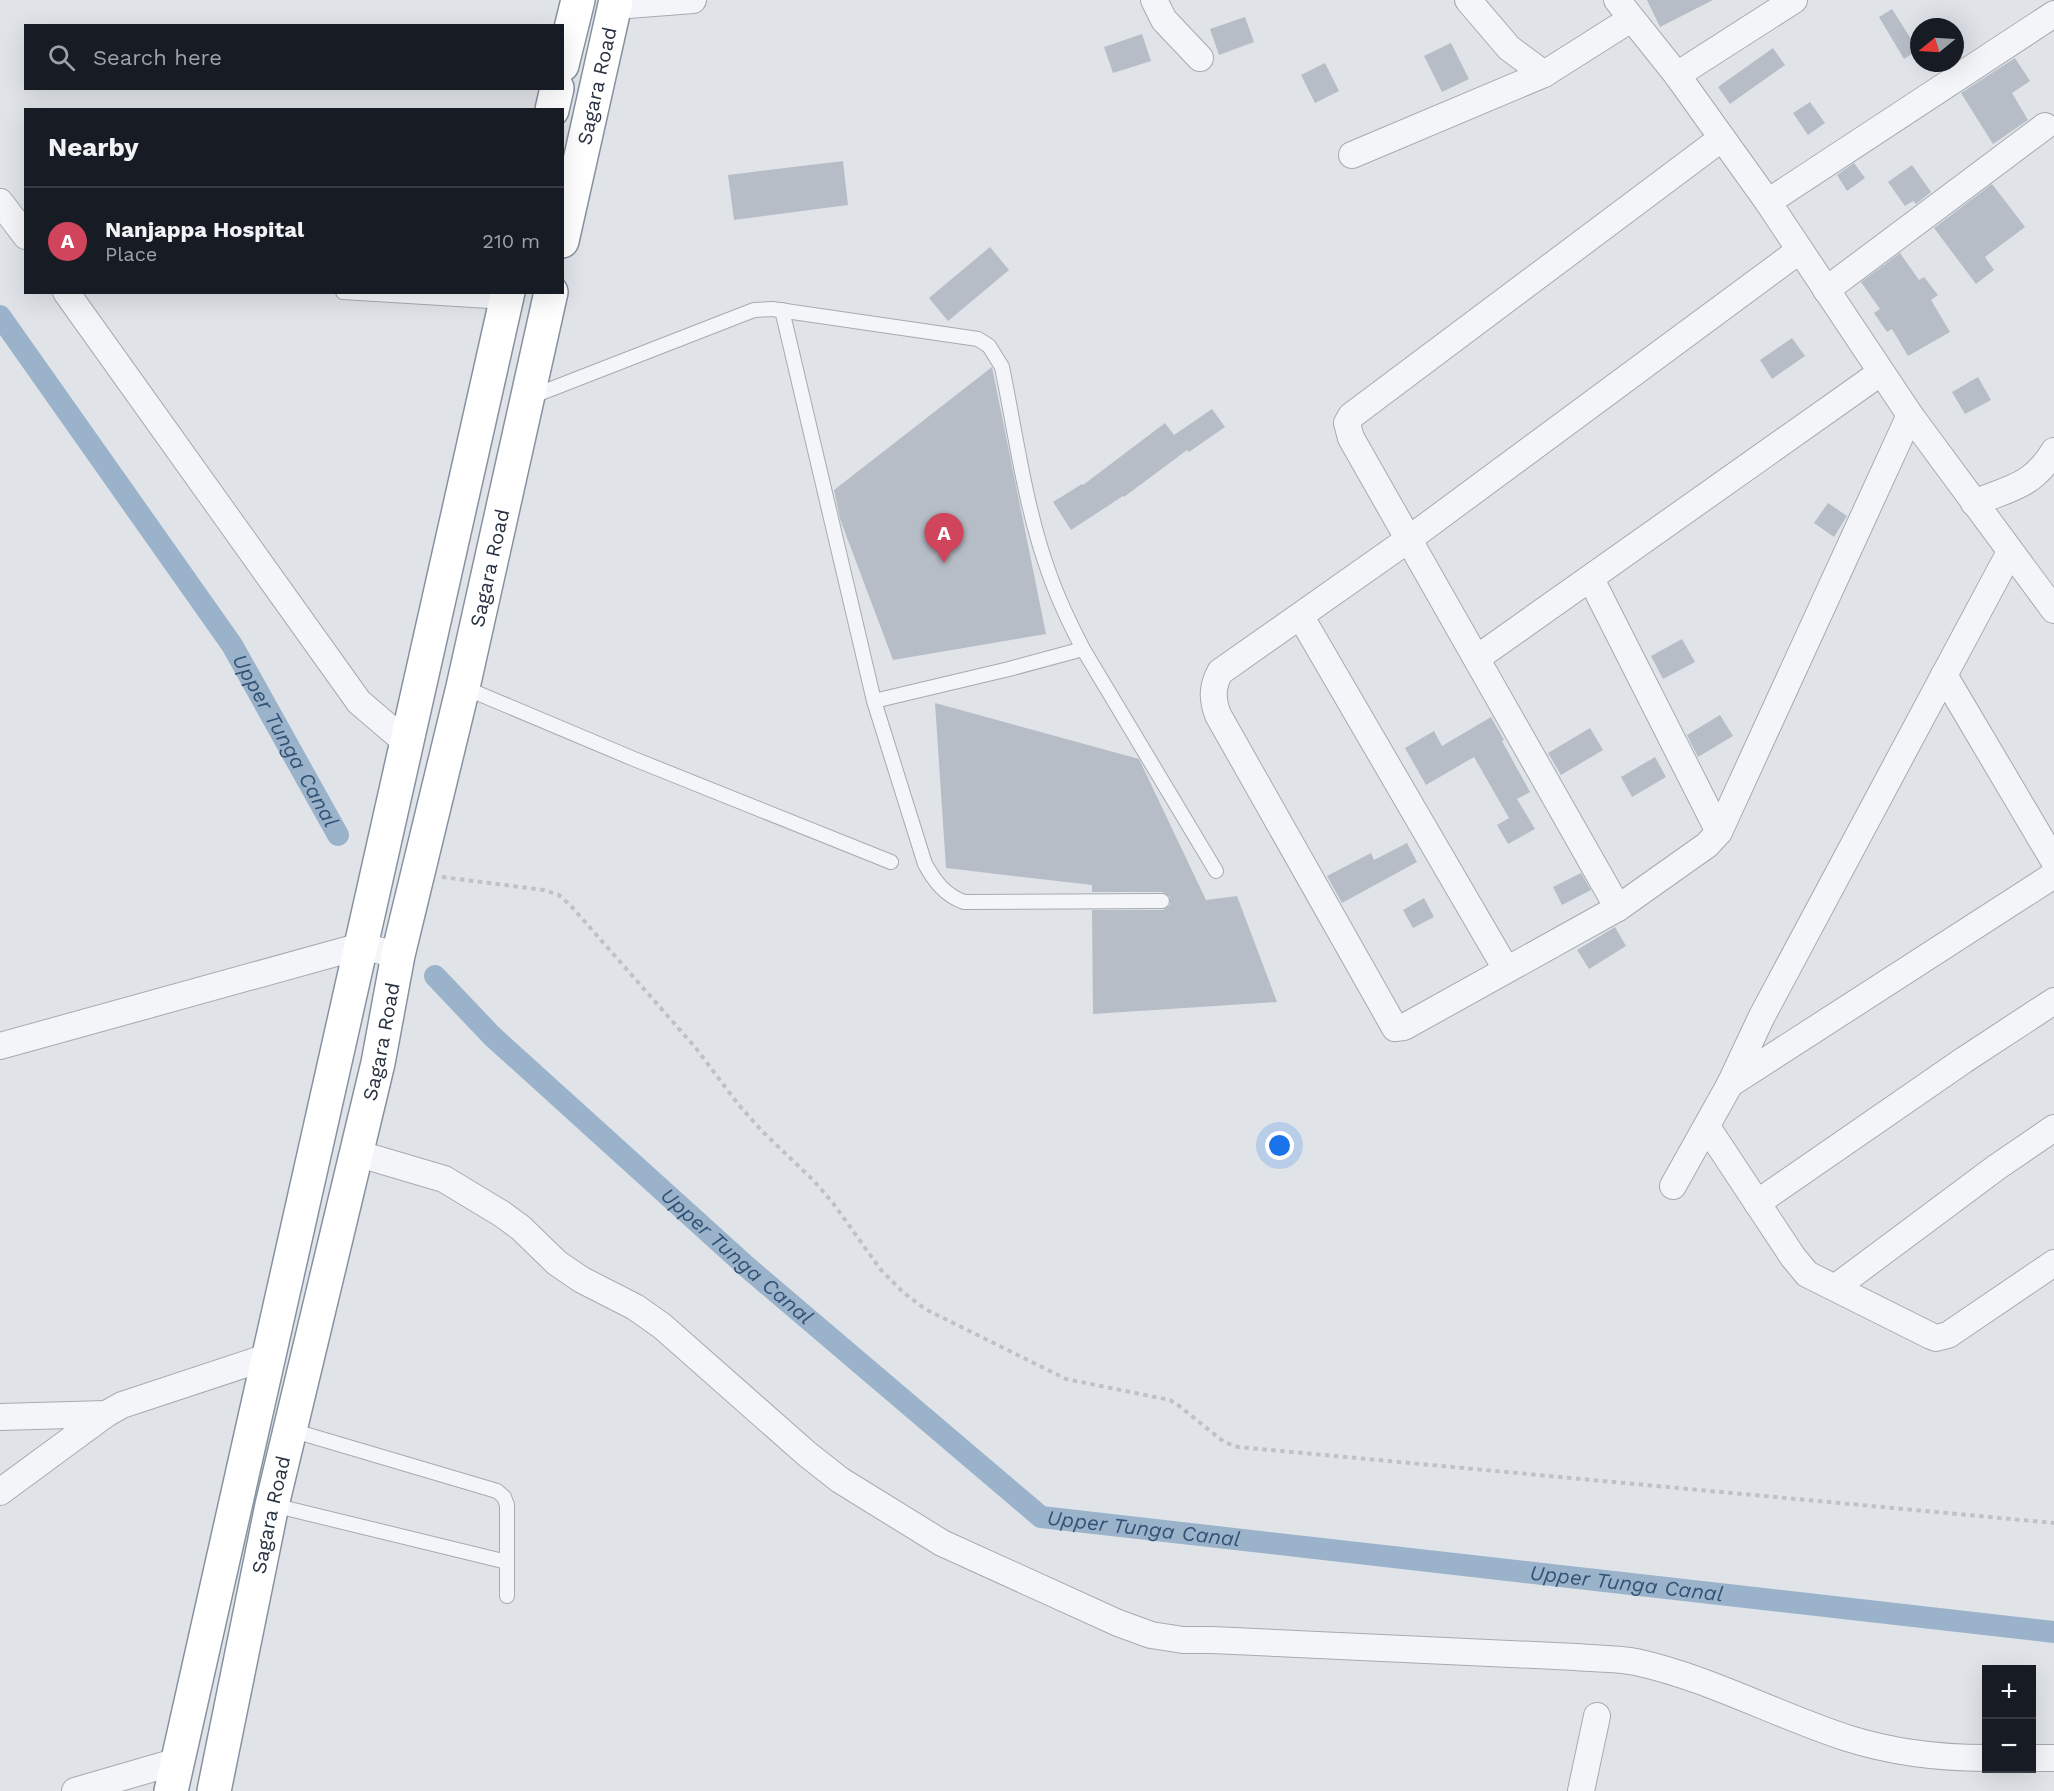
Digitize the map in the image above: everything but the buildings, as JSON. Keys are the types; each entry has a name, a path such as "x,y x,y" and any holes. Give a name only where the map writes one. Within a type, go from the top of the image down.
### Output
{"highway":[{"name":"Sagara Road","path":"564,57 578,0"},
{"name":"Sagara Road","path":"564,233 615,3"},
{"name":"Sagara Road","path":"552,108 557,90"},
{"name":"Sagara Road","path":"214,1791 272,1505 378,1062 398,955 463,687 551,294"},
{"name":"Sagara Road","path":"175,1776 267,1357 362,946 507,297"}],"street":[{"path":"615,3 693,0"},
{"path":"1154,0 1164,20 1200,58"},
{"path":"1468,0 1509,48 1544,74"},
{"path":"1677,75 1794,0"},
{"path":"1352,155 1544,74 1624,9 1677,75 1768,202 1880,373 2054,610"},
{"path":"1768,202 2054,14"},
{"path":"1826,290 2045,126"},
{"path":"1618,908 1351,438 1347,423 1351,416 1722,138"},
{"path":"0,202 24,233"},
{"path":"1800,250 1410,539 1220,672 1215,681 1214,704 1218,715 1395,1028 1404,1027 1618,908 1707,845 1719,832 1910,415"},
{"path":"67,294 359,702 407,743"},
{"path":"1477,658 1880,373"},
{"path":"1974,502 2025,482 2040,471 2054,451"},
{"path":"1673,1185 1730,1084 1762,1016 2010,552"},
{"path":"1591,579 1719,832"},
{"path":"1301,617 1506,969"},
{"path":"1944,675 2054,861"},
{"path":"1730,1084 2054,875"},
{"path":"0,1046 362,946 398,955"},
{"path":"1757,1203 1964,1060 2054,1001"},
{"path":"1707,1127 1799,1266 1807,1274 1931,1336 1943,1337 2054,1263"},
{"path":"1836,1287 1997,1167 2054,1128"},
{"path":"356,1153 444,1179 502,1214 521,1228 565,1269 635,1307 662,1326 807,1454 840,1480 942,1543 1118,1623 1151,1635 1183,1640 1634,1662 1683,1675 1849,1738 1895,1750 1938,1756 1982,1758"},
{"path":"0,1492 106,1413 140,1399 267,1357"},
{"path":"0,1418 106,1413"},
{"path":"1581,1791 1597,1716"},
{"path":"2036,1758 2054,1758"},
{"path":"75,1791 175,1776"}],"lane":[{"path":"409,294 507,297"},
{"path":"528,398 754,310 782,310 978,339 989,346 1002,367 1038,538 1049,574 1070,623 1083,649 1216,871"},
{"path":"782,310 874,701 926,864 940,888 951,897 964,902 1162,901"},
{"path":"874,701 1083,649"},
{"path":"463,687 634,759 891,862"},
{"path":"291,1430 497,1491 504,1497 507,1505 507,1596"},
{"path":"272,1505 507,1562"}],"path":[{"path":"419,870 446,878 544,890 559,895 695,1047 738,1104 761,1130 814,1181 833,1203 881,1270 904,1293 925,1309 1066,1379 1170,1400 1224,1442 1238,1447 2054,1523"}],"waterway":[{"path":"0,316 232,645 338,835"},
{"name":"Upper Tunga Canal","path":"435,976 492,1036 747,1267 1041,1517 2054,1632"}],"place":[{"name":"Nanjappa Hospital","path":"944,563"}]}
